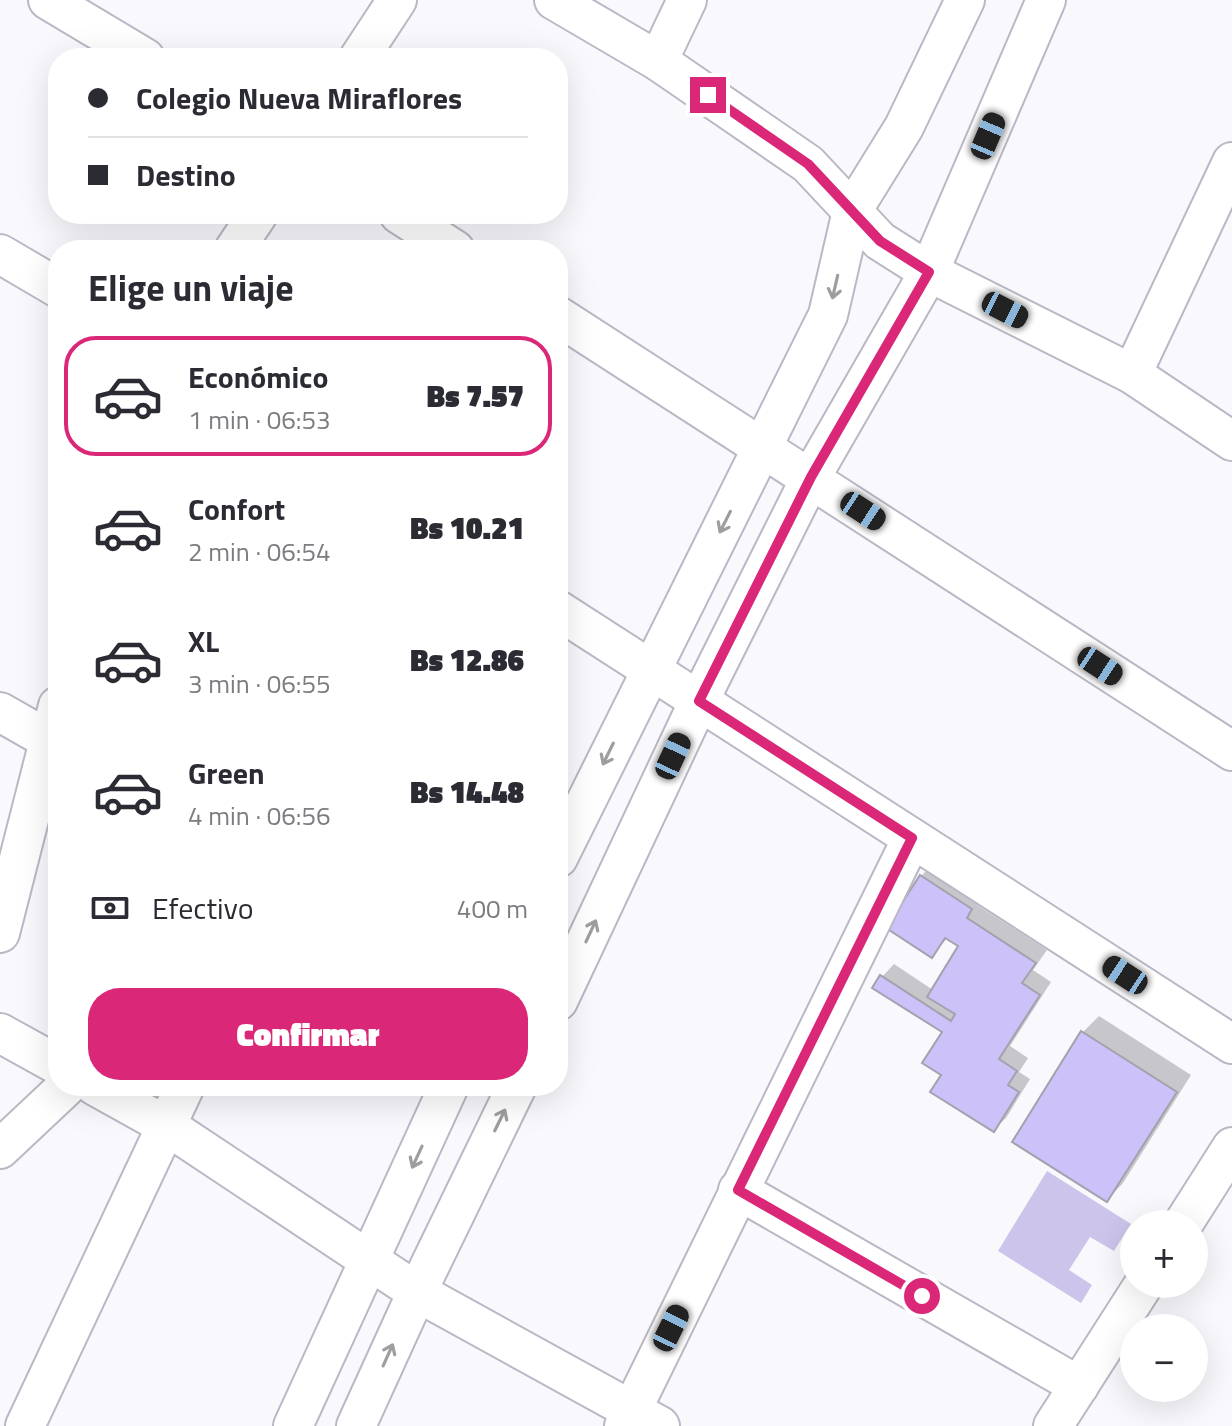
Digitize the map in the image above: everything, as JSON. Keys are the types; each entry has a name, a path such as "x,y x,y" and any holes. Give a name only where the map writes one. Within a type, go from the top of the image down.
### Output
{"street":[{"path":"48,0 128,48"},
{"path":"366,48 397,0"},
{"path":"554,0 658,61 808,164 880,241 929,272 1132,374 1232,441"},
{"path":"658,61 687,0"},
{"path":"568,838 828,315 852,211 904,127 965,0"},
{"path":"568,980 699,701 811,477 929,272 1046,0"},
{"path":"1132,374 1232,162"},
{"path":"415,224 439,240"},
{"path":"0,254 48,282"},
{"path":"568,322 1232,751"},
{"path":"568,617 1232,1044"},
{"path":"0,712 48,728"},
{"path":"0,933 48,756"},
{"path":"113,1096 167,1126 417,1292 638,1421 738,1190 912,838"},
{"path":"0,1033 48,1059"},
{"path":"0,1149 56,1096"},
{"path":"25,1426 180,1096"},
{"path":"293,1426 444,1096"},
{"path":"356,1426 512,1096"},
{"path":"1192,1210 1232,1147"},
{"path":"738,1190 1079,1386"},
{"path":"1053,1426 1135,1298"}],"shaded area":[{"path":"1047,1171 1120,1217 1120,1241 1114,1251 1090,1237 1069,1270 1092,1285 1081,1303 998,1251"}],"building":[{"path":"920,875 972,909 967,918 1036,963 1022,983 1040,995 999,1059 1017,1071 1008,1085 1019,1092 994,1132 930,1092 941,1075 922,1063 942,1032 872,988 880,975 951,1021 955,1014 927,997 958,946 945,938 932,958 886,928"},
{"path":"1081,1031 1177,1092 1107,1202 1012,1142"}],"route":[{"path":"708,95 808,164 880,241 929,272 811,477 699,701 912,838 738,1190 922,1296"}]}
